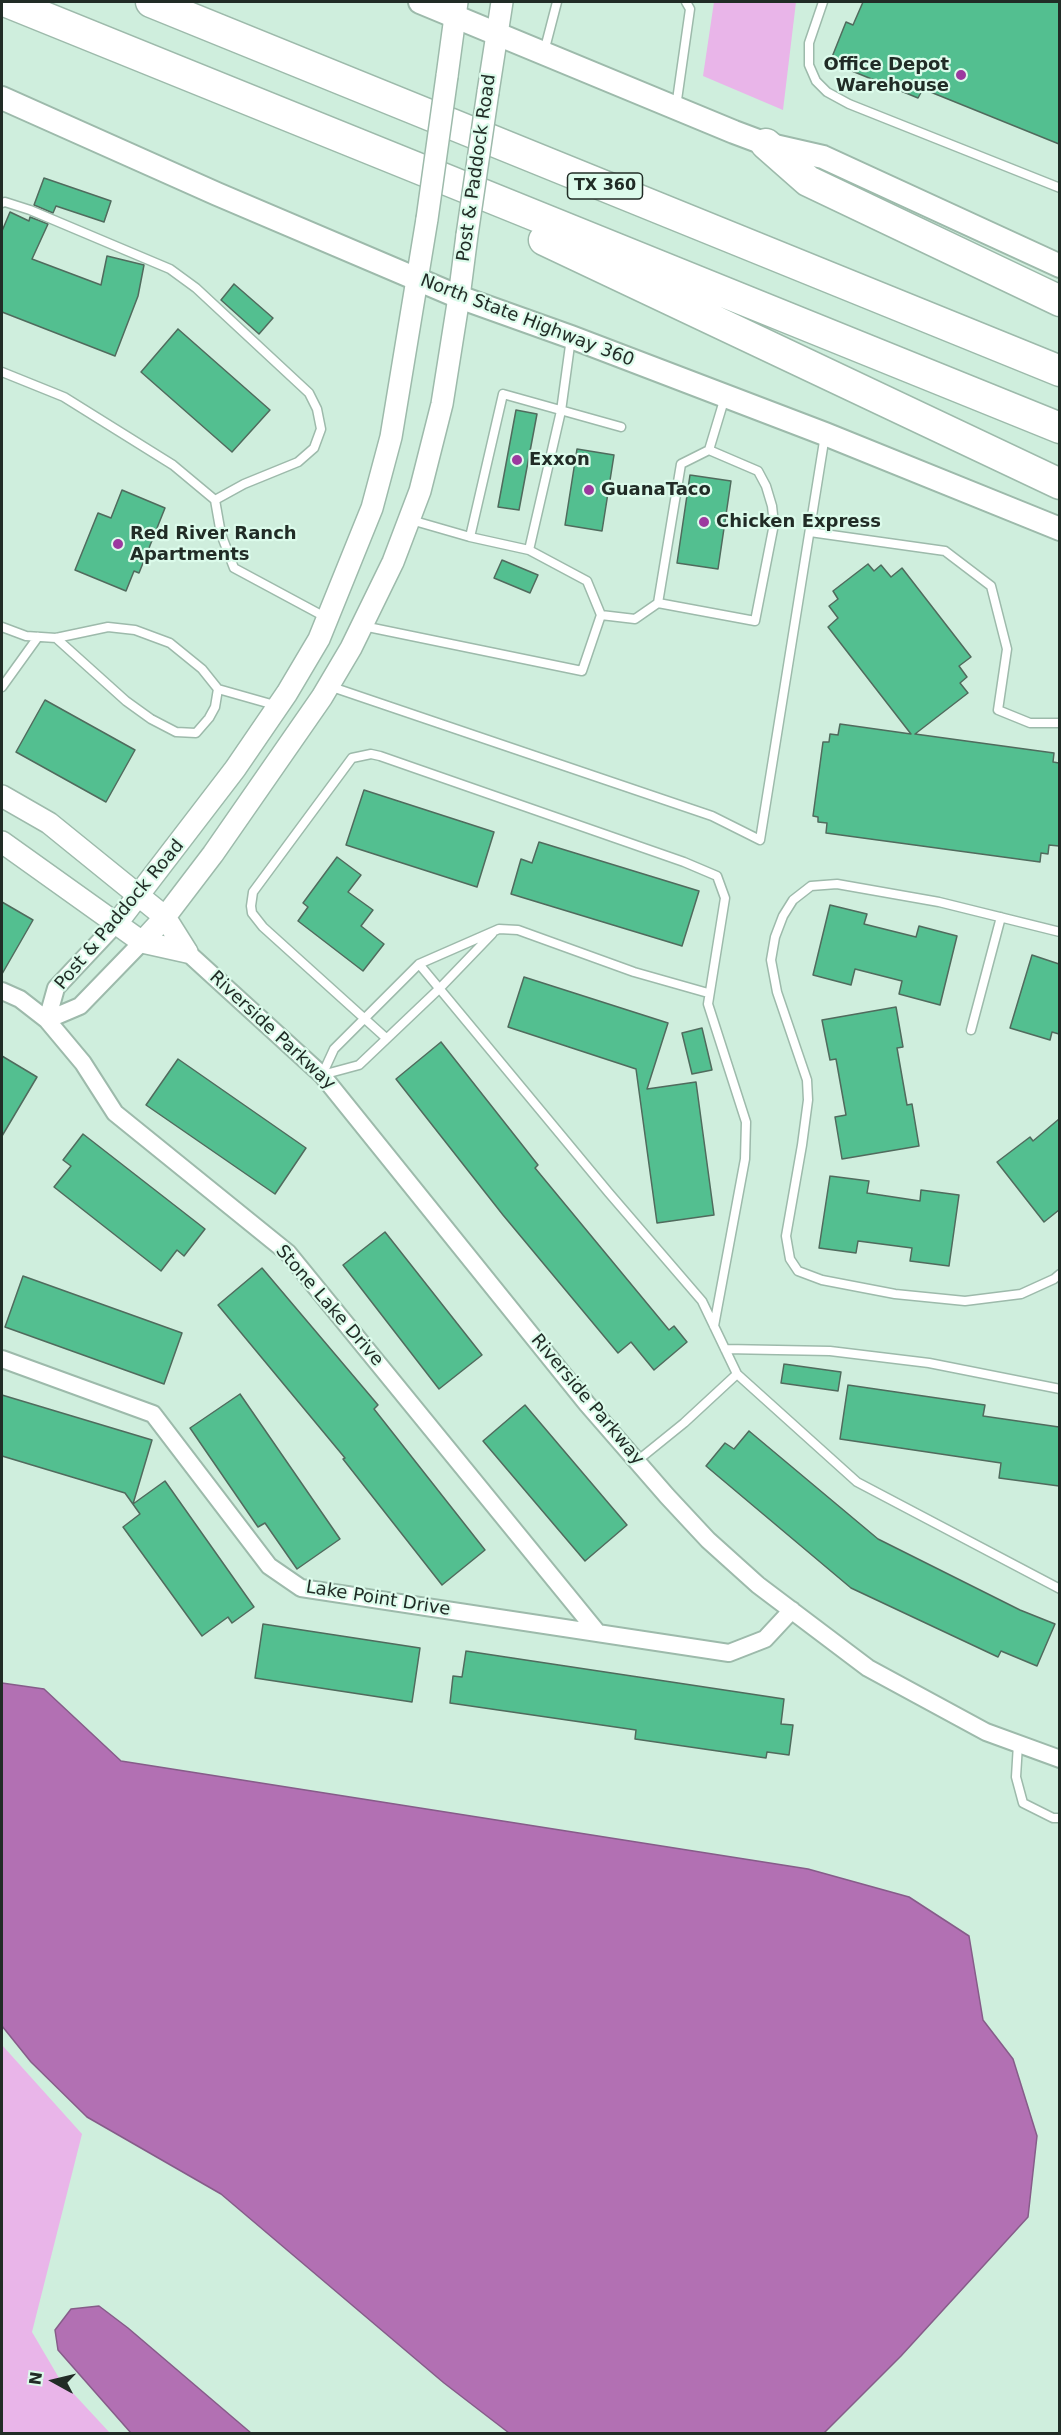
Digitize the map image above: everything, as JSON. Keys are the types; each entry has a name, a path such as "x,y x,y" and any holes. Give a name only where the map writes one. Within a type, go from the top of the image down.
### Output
{"highway":[{"path":"7,2 1059,428"},
{"name":"TX 360","path":"151,2 1059,371"},
{"path":"766,144 808,181 1059,301"},
{"path":"514,208 546,241 1059,484"}],"main road":[{"path":"420,2 456,8 498,32 766,144 823,157 1059,266"},
{"name":"North State Highway 360","path":"2,98 459,297 571,337 825,434 1059,529"}],"street":[{"name":"Post & Paddock Road","path":"47,1020 80,1006 165,917 253,799 329,686 363,626 393,562 420,491 441,404 502,2"},
{"name":"Post & Paddock Road","path":"47,1020 56,988 139,897 278,706 319,639 372,508 391,437 427,219 456,8"},
{"path":"327,618 363,626"},
{"name":"Riverside Parkway","path":"2,796 49,823 165,917 187,952 322,1075 580,1395 708,1540 758,1585 868,1668 986,1732 1059,1759"},
{"name":"Riverside Parkway","path":"2,842 142,942 187,952"},
{"name":"Stone Lake Drive","path":"2,991 20,999 47,1020 83,1063 115,1113 288,1253 598,1633"},
{"name":"Lake Point Drive","path":"2,1359 153,1414 268,1566 301,1588 729,1653 765,1639 792,1610"}],"lane":[{"path":"544,52 557,2"},
{"path":"676,108 690,9 686,2"},
{"path":"823,2 809,43 809,65 816,81 827,92 849,104 1059,188"},
{"path":"2,203 30,210 170,269 196,288 309,393 317,409 321,429 314,448 298,462 244,484 215,500"},
{"path":"529,550 561,411 571,337"},
{"path":"2,372 64,397 173,465 215,500 221,534 234,568 327,618"},
{"path":"470,537 503,394 621,427"},
{"path":"658,603 681,464 709,450 725,397"},
{"path":"329,686 712,816 760,840 825,434"},
{"path":"601,615 635,619 658,603 755,621 774,524 766,486 758,471 709,450"},
{"path":"363,626 582,670 601,615 587,581 529,550 470,537 409,519"},
{"path":"810,532 945,551 991,586 1007,649 998,710 1030,723 1059,723"},
{"path":"2,627 27,636 56,638 108,627 135,630 170,644 202,669 218,690 278,706"},
{"path":"2,687 38,637"},
{"path":"56,638 126,701 151,719 176,732 196,733 215,707 218,690"},
{"path":"386,1038 262,927 252,913 253,892 352,758 371,754 440,776 684,862 717,876 725,898 708,1004 746,1122 745,1159 714,1326"},
{"path":"1059,932 939,902 837,884 811,886 793,900 783,916 775,937 771,960 777,992 807,1080 808,1100 802,1145 786,1236 790,1259 798,1271 822,1280 895,1294 965,1301 1021,1294 1054,1279 1059,1274"},
{"path":"971,1030 1001,917"},
{"path":"322,1075 334,1049 419,964 506,928 518,930 633,972 708,993"},
{"path":"322,1075 359,1065 440,988 495,931"},
{"path":"419,964 702,1301 737,1374 857,1482 1059,1590"},
{"path":"725,1349 830,1351 929,1363 1059,1389"},
{"path":"637,1461 684,1423 737,1374"},
{"path":"1018,1744 1016,1777 1023,1803 1053,1818 1059,1818"}],"shaded area":[{"path":"714,2 796,2 783,110 703,76"},
{"path":"2,1683 44,1689 121,1761 808,1869 909,1897 969,1936 983,2020 1013,2059 1037,2136 1028,2217 901,2356 824,2433 509,2433 444,2383 221,2194 87,2117 31,2062 2,2026"},
{"path":"2,2045 82,2134 32,2332 59,2378 110,2433 2,2433"},
{"path":"99,2306 251,2433 131,2433 58,2350 55,2330 71,2309"}],"building":[{"name":"Office Depot Warehouse","path":"863,2 1059,2 1059,144 923,89 918,98 830,62 846,22 853,25"},
{"path":"44,178 111,201 104,222 56,206 53,213 34,205"},
{"path":"10,212 29,221 30,217 48,224 32,259 101,285 107,256 144,265 138,296 115,356 2,312 2,231"},
{"path":"234,284 273,318 259,334 221,300"},
{"path":"178,329 270,410 232,452 141,372"},
{"name":"Exxon","path":"516,410 537,414 519,510 498,507"},
{"name":"GuanaTaco","path":"577,449 614,455 602,531 565,525"},
{"name":"Chicken Express","path":"690,475 731,481 718,569 677,563"},
{"name":"Red River Ranch Apartments","path":"122,490 165,508 139,573 134,571 126,591 75,570 98,513 111,518"},
{"path":"502,560 538,575 530,593 494,578"},
{"path":"868,564 874,571 881,565 891,577 902,568 971,657 959,666 967,677 960,683 968,693 915,734 1054,753 1053,762 1059,763 1059,846 1049,845 1048,854 1041,853 1040,862 826,833 827,823 818,822 818,817 813,816 823,742 829,742 830,734 838,735 840,724 911,734 828,627 838,618 829,606 838,599 833,591"},
{"path":"45,700 135,750 106,802 16,752"},
{"path":"364,790 494,832 477,887 346,845"},
{"path":"539,842 699,891 682,946 511,894 521,859 532,863"},
{"path":"337,857 361,875 348,892 373,910 361,926 384,944 363,971 298,921 308,907 303,903"},
{"path":"2,902 33,920 2,974"},
{"path":"830,905 867,914 864,924 916,937 919,926 957,936 940,1005 899,994 902,981 855,969 851,985 813,975"},
{"path":"1032,955 1059,964 1059,1034 1052,1032 1050,1040 1010,1028"},
{"path":"524,977 668,1023 647,1089 696,1082 714,1215 657,1223 636,1069 508,1027"},
{"path":"896,1007 903,1047 897,1048 907,1105 912,1104 919,1146 842,1159 835,1117 846,1115 836,1059 830,1060 822,1020"},
{"path":"702,1028 712,1070 692,1074 682,1033"},
{"path":"441,1042 538,1165 535,1168 669,1330 674,1326 687,1342 654,1370 631,1342 618,1353 503,1215 396,1079"},
{"path":"2,1056 37,1077 2,1136"},
{"path":"178,1059 306,1148 275,1194 146,1105"},
{"path":"1059,1119 1059,1210 1044,1222 997,1162 1030,1137 1033,1141"},
{"path":"83,1134 205,1229 184,1256 177,1250 161,1271 54,1187 71,1166 63,1160"},
{"path":"830,1176 869,1181 867,1193 920,1201 921,1190 959,1195 949,1266 910,1261 912,1248 858,1241 856,1253 819,1248"},
{"path":"385,1232 482,1355 439,1389 343,1265"},
{"path":"262,1268 378,1405 374,1409 485,1550 442,1585 343,1459 345,1458 218,1305"},
{"path":"23,1276 182,1333 164,1384 5,1327"},
{"path":"784,1364 841,1372 838,1391 781,1383"},
{"path":"848,1385 985,1405 983,1416 1059,1427 1059,1486 999,1478 1001,1463 840,1439"},
{"path":"240,1394 340,1539 297,1569 265,1523 258,1527 190,1428"},
{"path":"2,1395 152,1440 133,1504 165,1481 254,1607 232,1623 228,1617 202,1636 123,1527 140,1514 125,1493 2,1456"},
{"path":"525,1405 627,1525 585,1561 483,1441"},
{"path":"749,1431 878,1539 1020,1610 1055,1624 1037,1666 1001,1651 998,1657 851,1588 706,1466 725,1443 734,1449"},
{"path":"263,1624 420,1648 412,1702 255,1678"},
{"path":"466,1651 784,1699 781,1724 793,1725 789,1755 767,1752 766,1758 635,1739 636,1730 450,1703 453,1676 462,1677"}],"place":[{"name":"Office Depot Warehouse","path":"961,75"},
{"name":"Exxon","path":"517,460"},
{"name":"GuanaTaco","path":"589,490"},
{"name":"Chicken Express","path":"704,522"},
{"name":"Red River Ranch Apartments","path":"118,544"}]}
